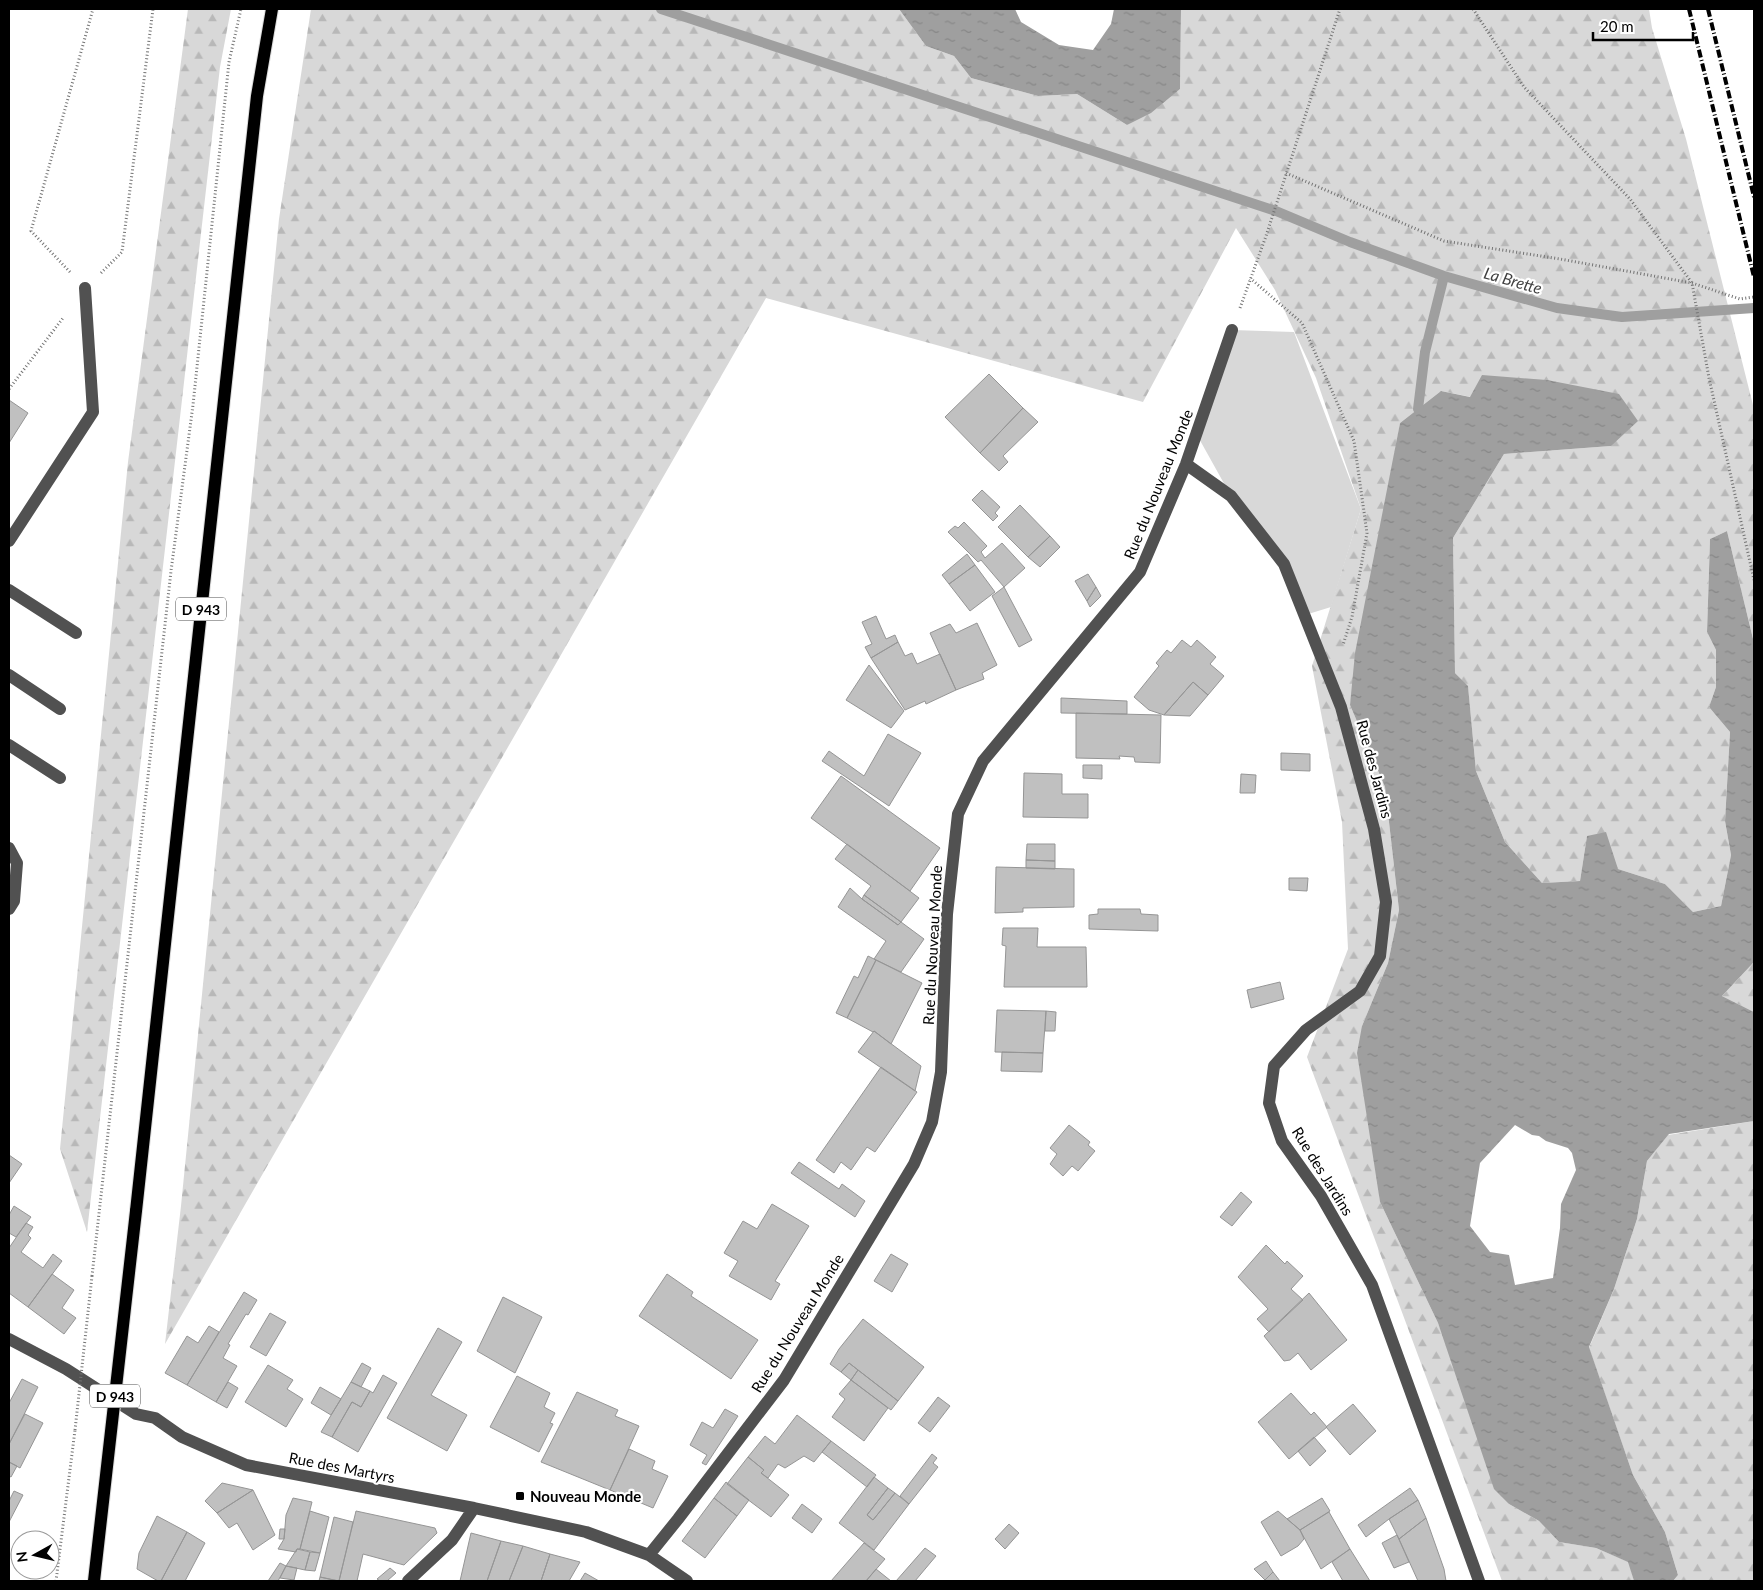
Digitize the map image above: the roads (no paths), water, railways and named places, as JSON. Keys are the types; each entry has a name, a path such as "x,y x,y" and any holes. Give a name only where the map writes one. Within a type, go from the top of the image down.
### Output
{"main road":[{"name":"D 943","path":"94,1581 257,96 272,9"}],"street":[{"path":"9,541 93,412 85,288"},
{"name":"Rue du Nouveau Monde","path":"649,1554 784,1380 914,1164 932,1122 941,1072 947,914 958,814 982,761 1140,572 1186,464 1232,330"},
{"name":"Rue des Jardins","path":"1186,464 1231,496 1284,564 1341,706 1374,829 1386,902 1380,956 1360,991 1306,1030 1274,1066 1269,1103 1282,1141 1321,1196 1372,1285 1408,1380 1479,1581"},
{"path":"9,590 76,634"},
{"path":"9,675 60,709"},
{"path":"9,745 60,778"},
{"path":"9,848 17,863 14,901 9,909"},
{"name":"Rue des Martyrs","path":"9,1339 66,1369 136,1414 155,1418 182,1437 246,1465 474,1508 586,1532 649,1554 687,1581"},
{"path":"408,1581 452,1540 474,1508"}],"water":[{"path":"899,9 1015,9 1021,22 1059,45 1093,50 1111,24 1114,9 1181,9 1180,89 1151,113 1127,125 1077,94 1038,96 971,78 954,56 926,46"},
{"path":"1482,375 1547,380 1619,394 1638,421 1611,446 1504,454 1453,538 1455,673 1468,686 1476,771 1505,842 1542,883 1580,881 1587,836 1606,832 1618,869 1665,884 1693,912 1721,906 1731,855 1725,821 1730,732 1709,707 1716,687 1716,650 1707,632 1710,539 1727,531 1754,643 1754,962 1722,996 1754,1012 1754,1121 1669,1134 1647,1161 1637,1219 1614,1289 1589,1347 1633,1475 1665,1532 1678,1575 1673,1581 1634,1581 1628,1562 1596,1548 1559,1542 1539,1521 1509,1504 1494,1489 1438,1323 1380,1202 1357,1053 1362,1026 1388,963 1399,910 1385,787 1350,705 1355,653 1400,423 1441,391 1470,397","holes":["1515,1125 1532,1135 1568,1148 1572,1153 1576,1170 1561,1204 1560,1228 1553,1278 1515,1285 1509,1255 1490,1252 1470,1226 1480,1163"]}],"waterway":[{"name":"La Brette","path":"661,9 1276,211 1350,242 1444,276 1557,308 1622,317 1754,308"},
{"path":"1418,409 1425,352 1444,276"}],"railway":[{"path":"1689,9 1754,277"},
{"path":"1708,9 1754,197"}],"place":[{"name":"Nouveau Monde","path":"520,1496"}]}
